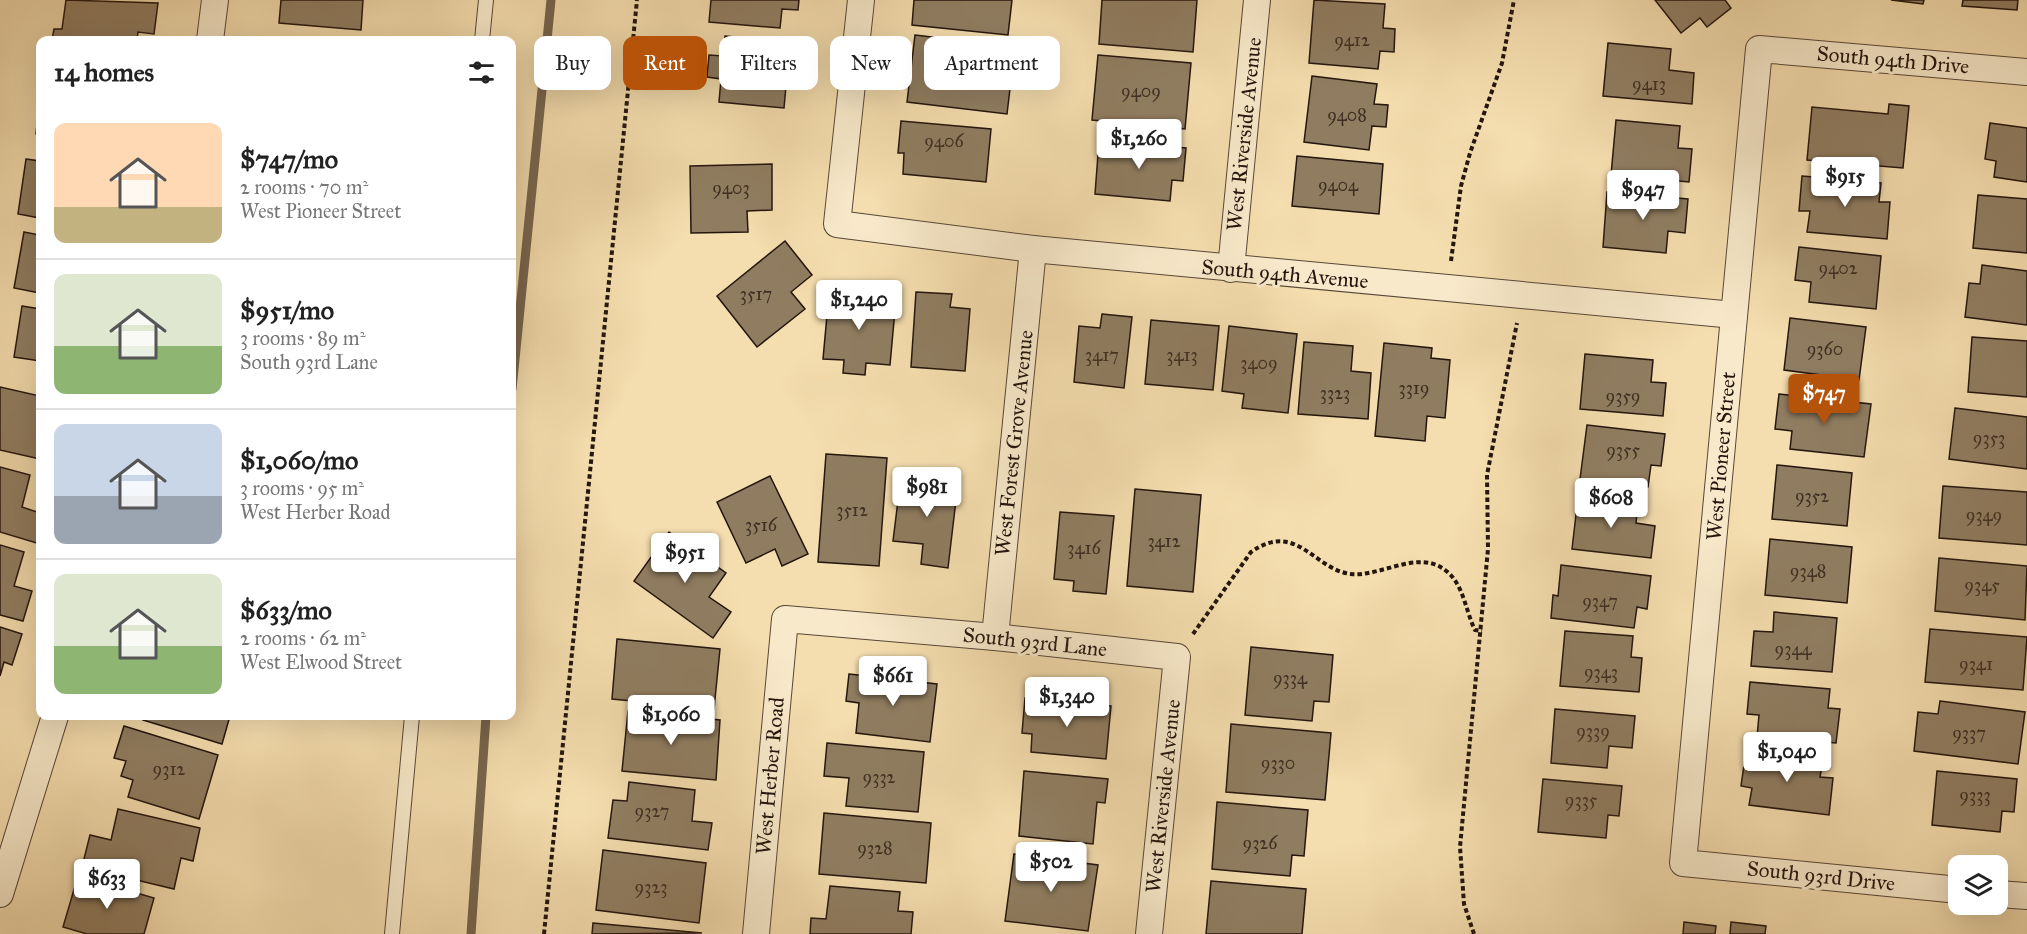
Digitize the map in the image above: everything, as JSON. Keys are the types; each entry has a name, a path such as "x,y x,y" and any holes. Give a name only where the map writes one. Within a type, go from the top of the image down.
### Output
{"street":[{"path":"210,36 215,0"},
{"name":"South 94th Avenue","path":"861,0 837,224 1033,249 1734,315"},
{"name":"West Riverside Avenue","path":"1231,269 1257,0"},
{"name":"South 94th Drive","path":"1759,49 2027,72"},
{"name":"West Pioneer Street","path":"1683,863 1759,49"},
{"name":"West Forest Grove Avenue","path":"995,637 1033,249"},
{"name":"South 93rd Lane","path":"785,619 995,637 1177,657"},
{"name":"West Herber Road","path":"756,934 785,619"},
{"name":"West Riverside Avenue","path":"1149,934 1177,657"},
{"path":"0,894 54,720"},
{"name":"South 93rd Drive","path":"1683,863 1948,889"},
{"path":"2008,895 2027,896"}],"lane":[{"path":"482,36 486,0"},
{"path":"392,934 412,720"}],"path":[{"path":"544,934 637,0"},
{"path":"1448,289 1461,186 1470,153 1502,63 1514,0"},
{"path":"1474,934 1464,904 1460,847 1482,632 1490,516 1487,475 1521,295"},
{"path":"1177,657 1226,591 1251,552 1264,543 1284,542 1294,545 1349,574 1362,574 1415,562 1434,564 1445,570 1457,584 1475,630 1482,632"}],"building":[{"path":"66,0 158,3 154,34 138,32 138,36 53,36 54,29 62,29"},
{"path":"281,0 363,0 361,30 279,23"},
{"path":"711,0 799,0 798,10 782,9 780,28 709,22"},
{"path":"914,0 1012,0 1008,35 912,25"},
{"path":"1102,0 1197,0 1193,52 1099,44"},
{"path":"1314,0 1385,4 1383,28 1395,29 1394,52 1380,51 1378,69 1309,63"},
{"path":"1655,0 1725,0 1731,8 1707,27 1700,18 1681,33"},
{"path":"1891,0 1924,0 1923,4"},
{"path":"1963,0 2018,0 2017,10 1962,6"},
{"path":"915,35 924,36 924,90 1010,90 1007,114 907,102 908,90 912,90"},
{"path":"1608,43 1671,49 1669,70 1694,73 1692,104 1603,96"},
{"path":"709,55 719,56 719,79 707,77"},
{"path":"1098,55 1191,63 1185,129 1092,120"},
{"path":"1312,76 1377,84 1374,104 1388,105 1386,127 1372,126 1369,150 1304,142"},
{"path":"720,90 786,90 784,108 719,102"},
{"path":"1889,104 1909,106 1903,168 1807,160 1812,107 1888,114"},
{"path":"1616,120 1680,126 1678,148 1692,149 1689,182 1611,175"},
{"path":"901,121 991,129 986,182 903,174 904,153 898,153"},
{"path":"1990,123 2027,128 2027,182 1994,177 1996,161 1985,159"},
{"path":"1099,141 1186,148 1183,181 1172,180 1170,201 1095,194"},
{"path":"1297,156 1383,164 1379,214 1292,206"},
{"path":"26,159 36,160 36,217 18,214"},
{"path":"772,164 772,210 747,211 748,232 691,233 690,166"},
{"path":"1802,176 1881,183 1879,202 1890,202 1887,239 1807,232 1810,211 1799,211"},
{"path":"1607,192 1688,199 1685,233 1668,231 1666,253 1603,247"},
{"path":"1978,195 2027,199 2027,253 1973,248"},
{"path":"24,232 36,234 36,292 14,288"},
{"path":"785,241 812,275 791,292 805,309 757,347 717,296"},
{"path":"1799,247 1881,256 1876,309 1809,302 1811,282 1795,280"},
{"path":"1982,265 2027,271 2027,325 1965,317 1969,283 1980,284"},
{"path":"916,292 952,294 950,307 970,309 965,371 911,367"},
{"path":"829,293 896,299 890,365 866,363 865,375 843,373 844,360 823,359"},
{"path":"22,306 36,308 36,360 14,357"},
{"path":"1102,314 1132,317 1124,388 1074,382 1079,326 1100,328"},
{"path":"1790,318 1866,327 1859,380 1784,370"},
{"path":"1151,320 1219,326 1213,390 1145,384"},
{"path":"1229,326 1297,334 1288,413 1242,408 1244,394 1222,391"},
{"path":"1972,337 2027,341 2027,397 1968,392"},
{"path":"1304,342 1353,346 1351,371 1371,373 1368,419 1298,414"},
{"path":"1384,343 1432,348 1431,358 1450,360 1445,418 1427,416 1425,441 1375,436"},
{"path":"1585,354 1653,360 1651,382 1666,383 1663,416 1580,409"},
{"path":"0,387 36,395 36,458 0,450"},
{"path":"1779,394 1871,404 1864,457 1790,449 1792,431 1775,429"},
{"path":"1955,408 2027,417 2027,469 1949,459"},
{"path":"1587,425 1665,434 1661,466 1651,465 1648,487 1580,479"},
{"path":"826,454 887,458 879,566 818,562"},
{"path":"1777,465 1852,473 1847,526 1772,519"},
{"path":"0,467 30,475 22,507 36,512 36,543 0,532"},
{"path":"770,476 808,554 782,566 775,549 746,563 717,502"},
{"path":"901,476 958,483 948,568 921,564 923,544 893,541"},
{"path":"1943,486 2027,492 2027,545 1939,538"},
{"path":"1135,489 1201,495 1193,592 1127,586"},
{"path":"1578,497 1638,504 1636,523 1655,526 1651,558 1572,549"},
{"path":"1060,512 1114,516 1106,594 1073,591 1074,581 1054,579"},
{"path":"669,532 726,573 709,597 731,612 713,638 634,581"},
{"path":"1770,539 1852,547 1847,603 1765,595"},
{"path":"0,545 24,552 14,586 32,591 23,621 0,615"},
{"path":"1939,558 2027,566 2025,620 1935,611"},
{"path":"1561,565 1651,576 1647,609 1637,607 1634,628 1551,618 1553,595 1558,596"},
{"path":"1774,612 1837,618 1832,672 1751,666 1754,631 1773,632"},
{"path":"0,627 22,634 12,665 4,662 0,676"},
{"path":"1930,629 2027,637 2023,690 1925,682"},
{"path":"1565,631 1633,636 1631,657 1642,658 1639,692 1560,686"},
{"path":"617,639 720,649 714,709 612,699"},
{"path":"1251,647 1333,655 1329,702 1314,701 1312,721 1245,715"},
{"path":"849,674 937,684 930,742 856,733 859,703 846,701"},
{"path":"1750,682 1830,689 1828,708 1840,709 1836,743 1757,737 1759,715 1747,714"},
{"path":"1025,698 1111,706 1106,759 1031,752 1032,734 1022,733"},
{"path":"1940,701 2025,712 2018,764 1914,751 1918,712 1938,714"},
{"path":"1555,709 1635,716 1632,748 1609,746 1607,768 1551,763"},
{"path":"628,711 720,720 716,780 622,771"},
{"path":"143,720 229,720 222,744"},
{"path":"1231,724 1331,733 1325,800 1226,792"},
{"path":"124,726 218,755 199,819 128,797 133,780 121,776 126,761 114,758"},
{"path":"827,743 924,752 918,812 846,806 849,778 824,776"},
{"path":"1746,751 1823,760 1820,777 1833,778 1829,815 1749,805 1752,788 1741,786"},
{"path":"1024,771 1108,779 1105,803 1097,802 1093,844 1019,836"},
{"path":"1937,771 2017,779 2014,812 2002,811 2000,832 1932,825"},
{"path":"1543,779 1622,786 1619,816 1608,815 1606,838 1538,832"},
{"path":"629,782 695,790 692,821 712,823 708,850 608,838 613,800 627,801"},
{"path":"1217,802 1308,810 1304,856 1292,855 1290,876 1212,869"},
{"path":"118,809 200,828 193,861 181,858 174,889 82,867 90,835 111,840"},
{"path":"824,813 931,823 926,883 819,874"},
{"path":"603,850 706,863 699,923 596,910"},
{"path":"1014,854 1098,865 1088,931 1005,921"},
{"path":"78,876 154,898 144,934 87,934 63,927"},
{"path":"1211,881 1306,889 1302,934 1206,934"},
{"path":"830,886 900,892 898,911 913,912 911,934 810,934 811,918 826,919"},
{"path":"1684,922 1716,926 1715,934 1683,934"},
{"path":"1731,922 1766,926 1765,934 1730,934"},
{"path":"593,923 702,933 592,934"}],"waterway":[{"path":"516,349 551,0"},
{"path":"471,934 486,720"}]}
